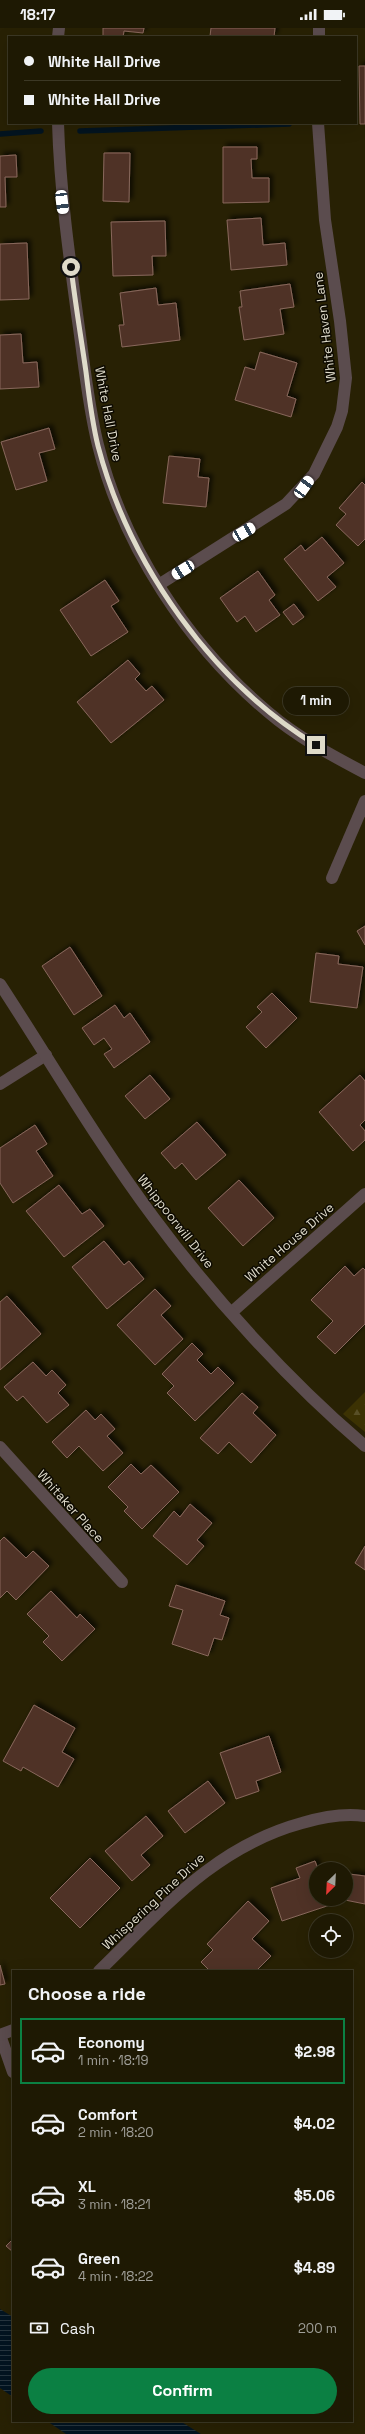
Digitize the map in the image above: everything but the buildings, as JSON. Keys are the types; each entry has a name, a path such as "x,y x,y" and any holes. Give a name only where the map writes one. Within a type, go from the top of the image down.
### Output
{"street":[{"name":"White Hall Drive","path":"58,124 66,236 98,445 111,487 127,525 160,584 197,638 249,695 294,731 365,773"},
{"name":"White Haven Lane","path":"160,584 286,504 314,474 337,427 342,411 346,378 340,321 324,220 318,124"},
{"path":"332,878 365,802"},
{"name":"Whippoorwill Drive","path":"0,984 93,1128 154,1218 179,1251 232,1312 318,1403 365,1446"},
{"path":"0,1084 46,1055"},
{"name":"White House Drive","path":"232,1312 365,1194"},
{"name":"Whitaker Place","path":"0,1447 122,1582"},
{"name":"Whispering Pine Drive","path":"100,1970 190,1884 211,1866 240,1847 269,1833 325,1817 365,1816"},
{"path":"12,2030 0,2035 12,2069"}],"green space":[{"path":"365,1392 365,1432 343,1414"}],"water":[{"path":"0,2309 12,2316 12,2396 0,2388"},
{"path":"48,2422 182,2422 201,2434 66,2434"}],"waterway":[{"path":"80,131 289,124"},
{"path":"0,134 41,131"}],"route":[{"path":"71,267 94,429 111,487 142,556 180,616 223,669 269,713 316,745"}]}
